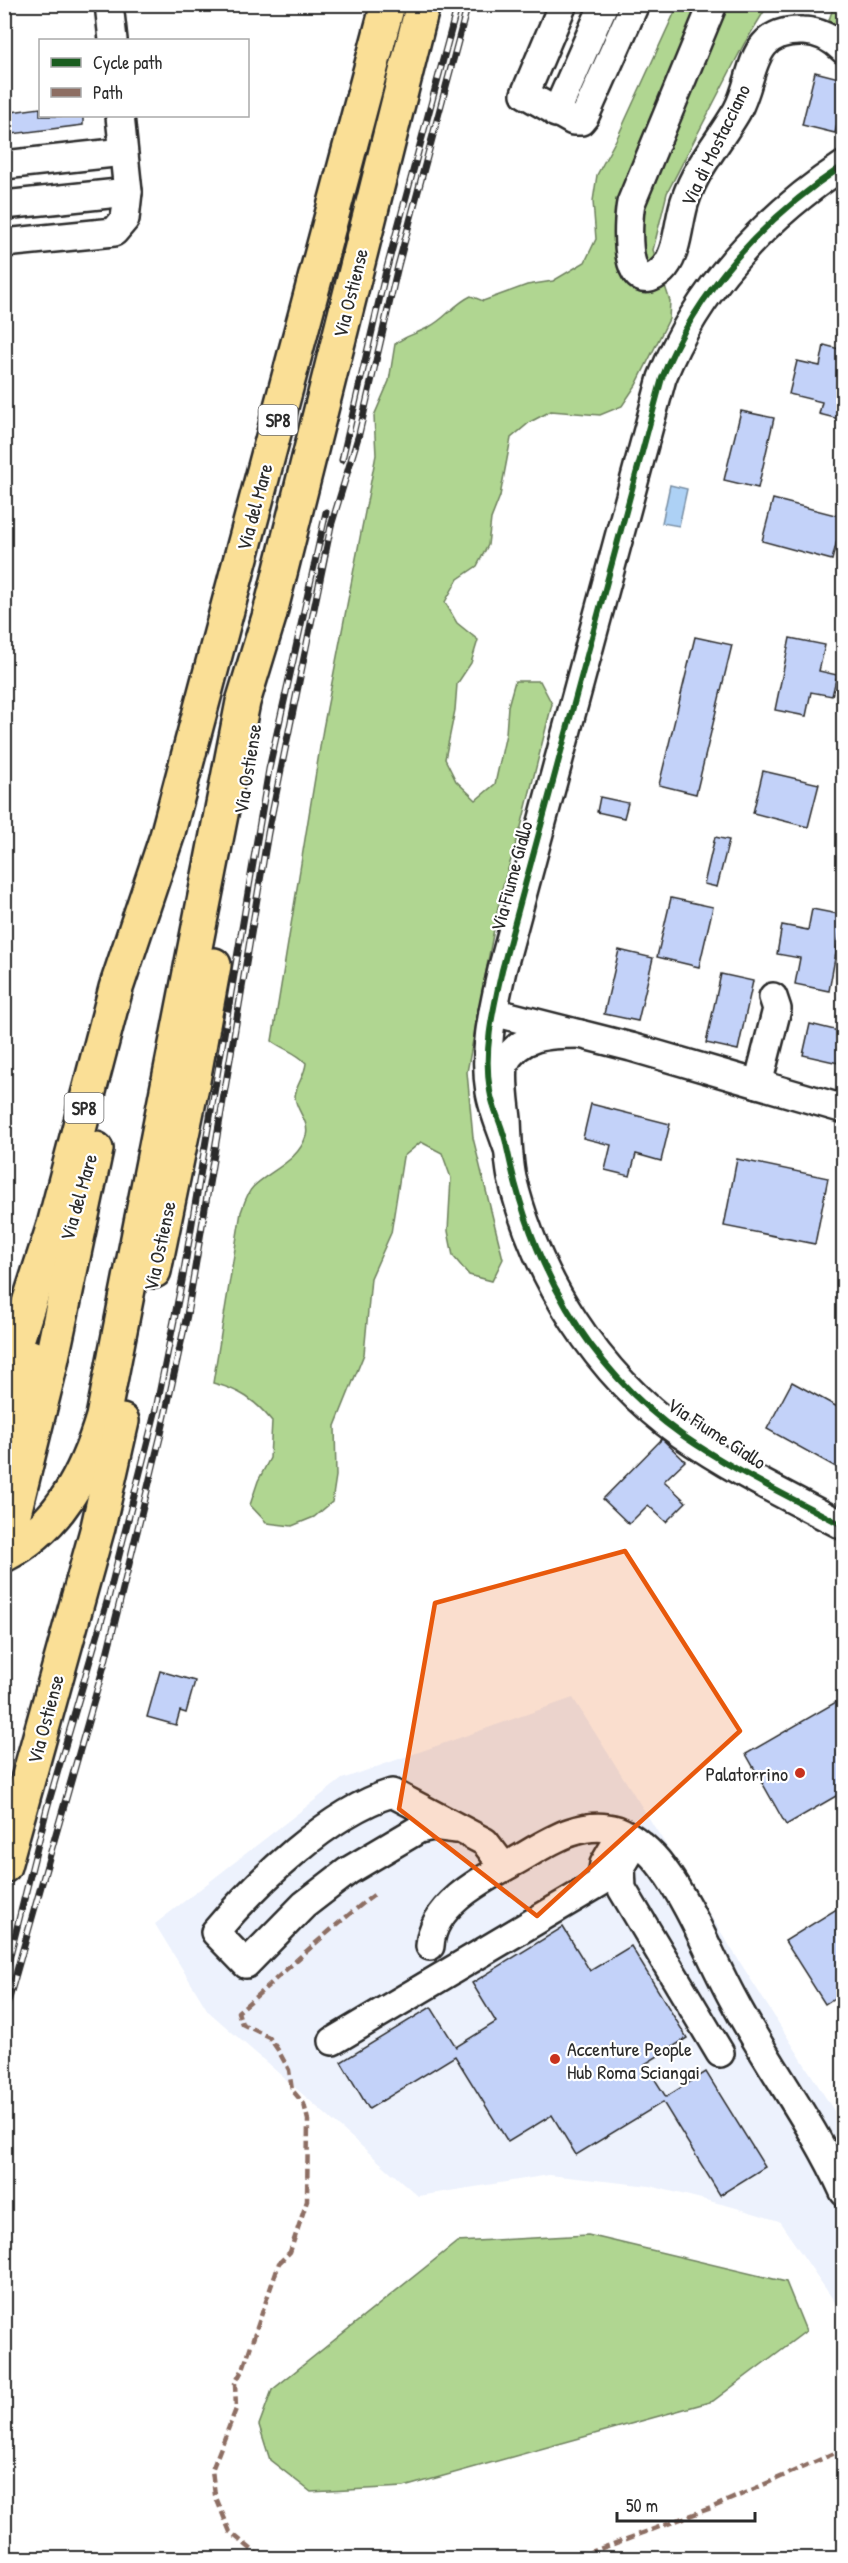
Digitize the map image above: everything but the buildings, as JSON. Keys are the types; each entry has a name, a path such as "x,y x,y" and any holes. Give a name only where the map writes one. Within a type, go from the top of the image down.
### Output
{"main road":[{"name":"Via del Mare","path":"4,1381 47,1251 116,988 167,836 388,4"},
{"name":"Via Ostiense","path":"4,1554 35,1535 60,1509 75,1489 92,1453 107,1398 235,739 248,684 269,617 423,4"},
{"name":"Via Ostiense","path":"4,1866 98,1527 130,1382 195,1074 250,754 269,617"},
{"name":"Via del Mare","path":"4,1451 106,1103 149,938 167,836"},
{"path":"4,1554 50,1367 106,1103"},
{"path":"4,1330 78,1134"}],"street":[{"path":"109,4 113,39"},
{"path":"563,4 525,94 573,121 581,121 585,116 635,4"},
{"path":"556,113 604,4"},
{"name":"Via di Mostacciano","path":"713,4 631,203 627,228 629,247 635,270 641,277 654,276 669,261 686,197 738,108 753,64 762,46 782,34 806,31 829,38 843,50"},
{"path":"4,243 114,232 125,219 128,192 120,117"},
{"path":"4,165 123,152"},
{"name":"Via Fiume Giallo","path":"507,1146 492,1103 488,1079 488,1053 502,970 650,416 668,362 688,323 721,275 783,212 843,165"},
{"path":"4,205 128,192"},
{"path":"758,1084 777,1009 773,997"},
{"name":"Via Fiume Giallo","path":"494,1012 580,1034 843,1109"},
{"name":"Via Fiume Giallo","path":"580,1034 538,1036 518,1045 508,1055 504,1065 502,1080 507,1146 519,1204 544,1268 578,1327 624,1384 657,1414 695,1443 843,1526"},
{"path":"457,1828 433,1826 419,1829 348,1871 304,1905 246,1964 215,1932 239,1904 292,1853 376,1799 392,1793 485,1842 504,1867"},
{"path":"430,1946 431,1932 437,1918 464,1893 504,1867 584,1827 609,1828 629,1837 661,1865 670,1879 733,2000 843,2192"},
{"path":"333,2041 601,1882 604,1864 629,1837"},
{"path":"629,1837 621,1867 622,1889 720,2053"}],"highlighted area":[{"path":"625,1551 740,1731 537,1916 399,1809 435,1603"}],"shaded area":[{"path":"573,1698 843,2125 843,2314 779,2221 733,2207 650,2186 549,2175 418,2196 208,2011 155,1924 342,1779"}],"green space":[{"path":"678,5 768,5 744,44 667,193 653,250 670,301 669,319 636,385 622,406 600,415 551,411 530,422 511,438 500,496 491,519 488,545 477,566 458,579 445,602 457,623 478,640 471,663 457,684 455,710 445,759 456,781 476,800 495,784 506,734 508,706 515,681 540,681 552,704 521,827 501,892 467,1072 473,1138 503,1259 492,1281 469,1275 453,1256 448,1231 451,1178 442,1153 421,1142 403,1157 391,1233 371,1278 364,1354 335,1426 336,1476 332,1502 314,1517 292,1526 267,1523 250,1505 258,1481 270,1458 272,1421 246,1397 213,1383 241,1212 253,1187 297,1153 307,1131 295,1097 306,1063 272,1041 323,729 376,455 374,416 389,381 395,344 399,341 435,324 471,296 483,301 527,285 553,281 585,262 596,239 593,201 597,175 618,136"},
{"path":"834,5 843,5 843,33 829,20"},
{"path":"588,2235 786,2282 806,2331 713,2401 404,2487 311,2492 270,2460 259,2425 272,2390 457,2242"}],"water":[{"path":"670,485 687,489 679,526 662,523"}],"railway":[{"path":"342,460 385,275 458,4"},
{"path":"4,2016 105,1662 161,1434 187,1315 268,833 331,526 359,434 398,266 468,4"},
{"path":"4,1979 47,1808 109,1595 156,1409 183,1276 269,769 326,512"}],"marked path":[{"path":"262,2558 230,2532 215,2495 212,2470 236,2409 235,2383 243,2369 279,2263 290,2252 307,2201 308,2120 304,2104 292,2090 289,2070 278,2050 269,2037 242,2024 238,2012 374,1895"},
{"path":"575,2558 711,2508 844,2449"}],"cycle path":[{"path":"844,165 787,208 736,258 694,315 662,378 502,970 488,1046 491,1098 530,1231 547,1271 590,1344 617,1377 648,1408 682,1435 741,1472 844,1526"}],"place":[{"name":"Palatorrino","path":"800,1773"},
{"name":"Accenture People Hub Roma Sciangai","path":"555,2059"}]}
